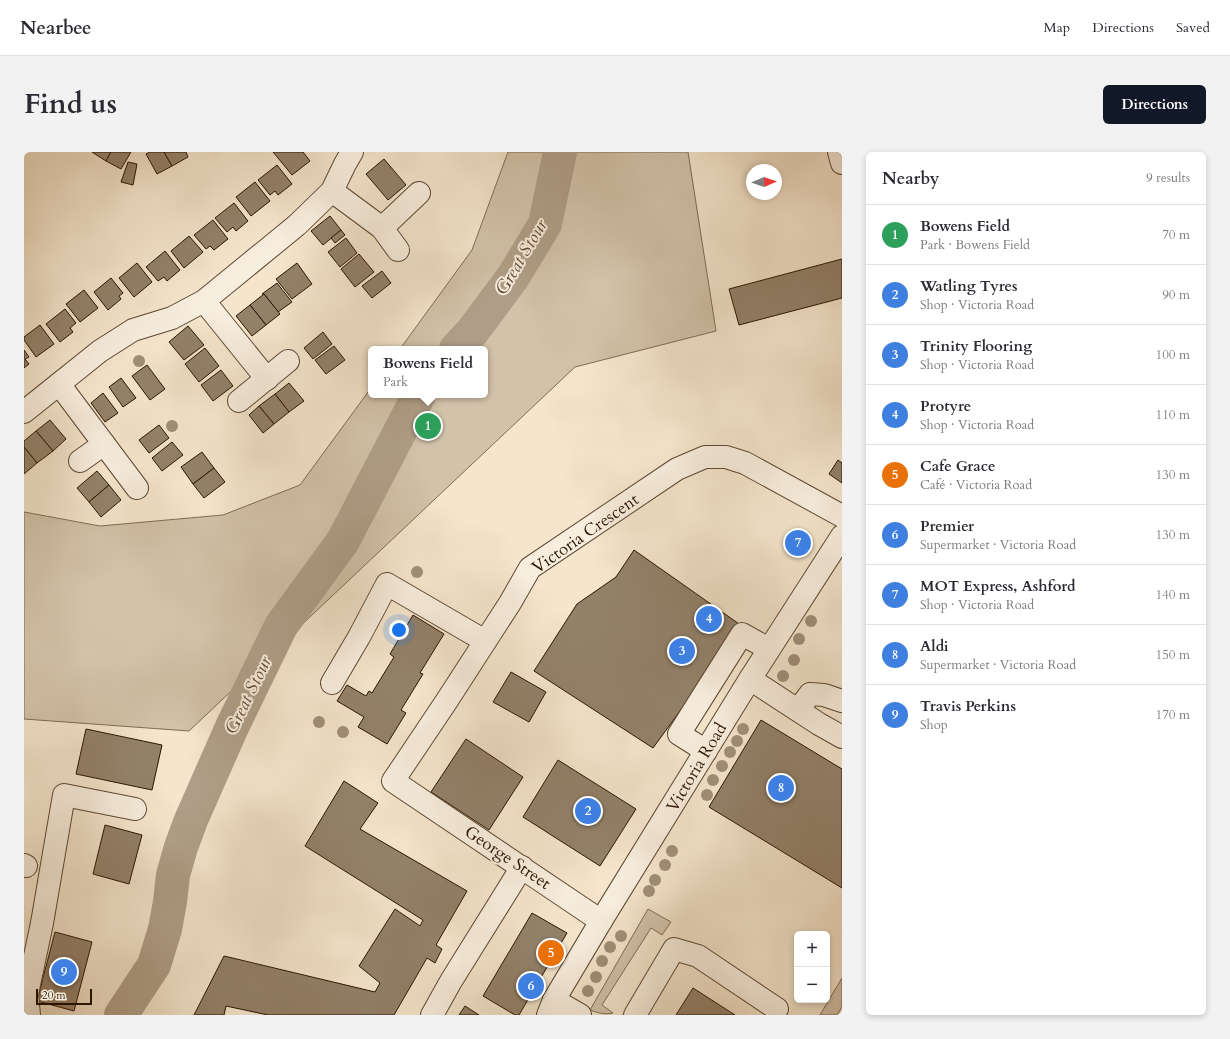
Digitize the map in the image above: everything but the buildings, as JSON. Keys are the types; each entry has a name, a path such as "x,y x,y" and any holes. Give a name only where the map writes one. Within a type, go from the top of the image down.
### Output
{"street":[{"path":"24,412 100,351 133,330 172,318 204,301 297,225 332,191 352,152"},
{"path":"840,152 842,163"},
{"path":"332,191 382,228 398,250"},
{"path":"382,228 419,193"},
{"path":"204,301 267,378"},
{"path":"239,401 288,361"},
{"path":"59,384 137,488"},
{"path":"80,461 104,444"},
{"name":"Victoria Crescent","path":"414,794 393,781 510,603 530,568 677,469 705,457 726,457 745,463 842,516"},
{"name":"Victoria Road","path":"547,1010 769,649 835,562 842,536"},
{"path":"332,683 359,637 387,584 485,641"},
{"path":"706,751 679,734 742,634 769,649"},
{"path":"750,679 819,724 842,736"},
{"path":"798,710 810,694 824,695 842,701"},
{"name":"George Street","path":"414,794 601,921"},
{"path":"29,1015 27,994 42,923 64,795 135,810"},
{"path":"432,1015 455,974 522,867"},
{"path":"635,1015 674,949 698,956 777,1009"},
{"path":"547,1010 580,1015"}],"shaded area":[{"path":"508,152 688,152 716,331 575,367 189,731 24,719 24,512 100,526 223,515 300,485 368,392 368,398 488,398 488,346 402,346 472,250"},
{"path":"648,909 671,922 662,935 651,928 602,1005 613,1013 607,1014 590,1010"},
{"path":"842,978 842,1007 837,1015 820,1015 827,1003 830,1003 830,998"}],"waterway":[{"name":"Great Stour","path":"459,346 472,332 513,277 545,224 560,152"},
{"name":"Great Stour","path":"121,1015 154,965 165,929 173,875 181,847 191,820 232,727 281,626 343,541 417,398"}],"place":[{"name":"Bowens Field","path":"428,426"},
{"name":"MOT Express, Ashford","path":"798,543"},
{"name":"Protyre","path":"709,619"},
{"name":"Trinity Flooring","path":"682,651"},
{"name":"Aldi","path":"781,788"},
{"name":"Watling Tyres","path":"588,811"},
{"name":"Cafe Grace","path":"551,953"},
{"name":"Travis Perkins","path":"64,972"},
{"name":"Premier","path":"531,986"}]}
